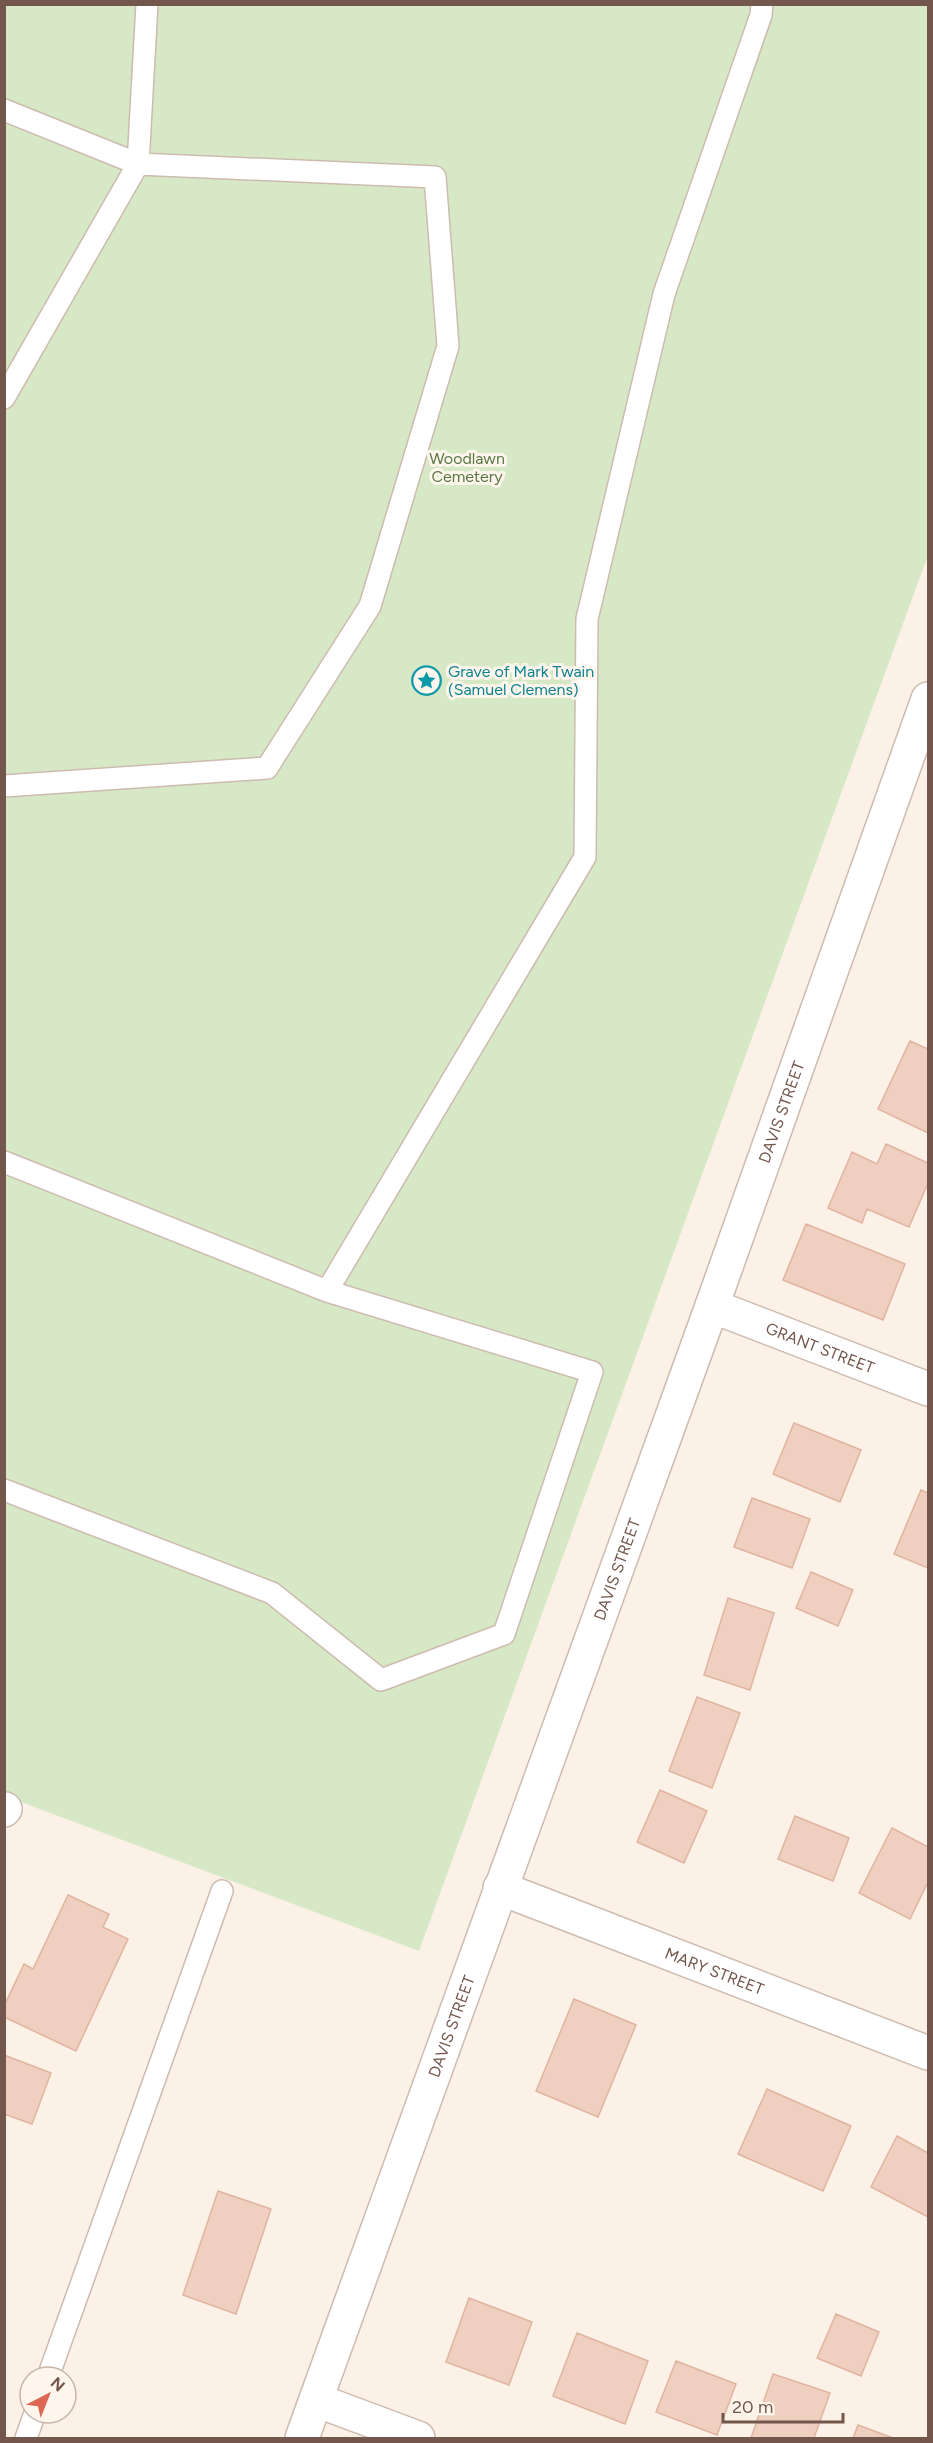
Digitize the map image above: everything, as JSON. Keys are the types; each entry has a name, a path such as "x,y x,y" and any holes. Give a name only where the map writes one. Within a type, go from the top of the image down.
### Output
{"street":[{"name":"DAVIS STREET","path":"302,2439 712,1306 919,756 928,699"},
{"name":"GRANT STREET","path":"712,1306 928,1389"},
{"name":"MARY STREET","path":"500,1888 928,2053"},
{"path":"316,2400 418,2439"}],"lane":[{"path":"4,398 138,164 147,4"},
{"path":"327,1291 585,857 587,619 664,294 761,15 762,4"},
{"path":"4,110 138,164 435,177 448,346 370,606 267,768 4,786"},
{"path":"4,1162 327,1291 592,1372 504,1634 381,1680 272,1593 4,1490"},
{"path":"52,2365 222,1891"}],"green space":[{"name":"Woodlawn Cemetery","path":"4,5 928,5 928,555 419,1951 5,1796"}],"building":[{"path":"910,1041 928,1049 928,1133 878,1109"},
{"path":"886,1144 928,1163 928,1183 909,1227 867,1209 862,1223 828,1208 852,1152 877,1164"},
{"path":"806,1224 905,1264 883,1320 783,1280"},
{"path":"794,1423 861,1450 840,1502 773,1474"},
{"path":"921,1490 928,1493 928,1568 894,1554"},
{"path":"752,1498 810,1519 792,1568 734,1547"},
{"path":"811,1572 853,1590 838,1626 796,1608"},
{"path":"728,1598 774,1613 750,1690 704,1675"},
{"path":"697,1697 740,1713 712,1788 669,1771"},
{"path":"660,1790 707,1811 684,1863 637,1842"},
{"path":"795,1816 849,1838 833,1881 778,1859"},
{"path":"892,1828 928,1847 928,1882 910,1919 859,1893"},
{"path":"68,1895 109,1914 103,1927 128,1939 76,2051 4,2017 4,2006 24,1964 33,1969"},
{"path":"574,1999 636,2025 598,2117 536,2091"},
{"path":"4,2055 51,2073 32,2124 4,2114"},
{"path":"767,2089 851,2126 823,2191 738,2154"},
{"path":"897,2136 928,2153 928,2217 871,2187"},
{"path":"218,2191 271,2209 236,2314 183,2295"},
{"path":"469,2298 532,2322 509,2385 446,2362"},
{"path":"836,2314 879,2332 861,2376 817,2358"},
{"path":"577,2333 648,2361 625,2424 553,2396"},
{"path":"676,2361 736,2384 717,2435 656,2412"},
{"path":"773,2374 830,2393 814,2438 751,2438"},
{"path":"858,2425 893,2438 853,2438"}],"place":[{"name":"Grave of Mark Twain (Samuel Clemens)","path":"427,680"}]}
